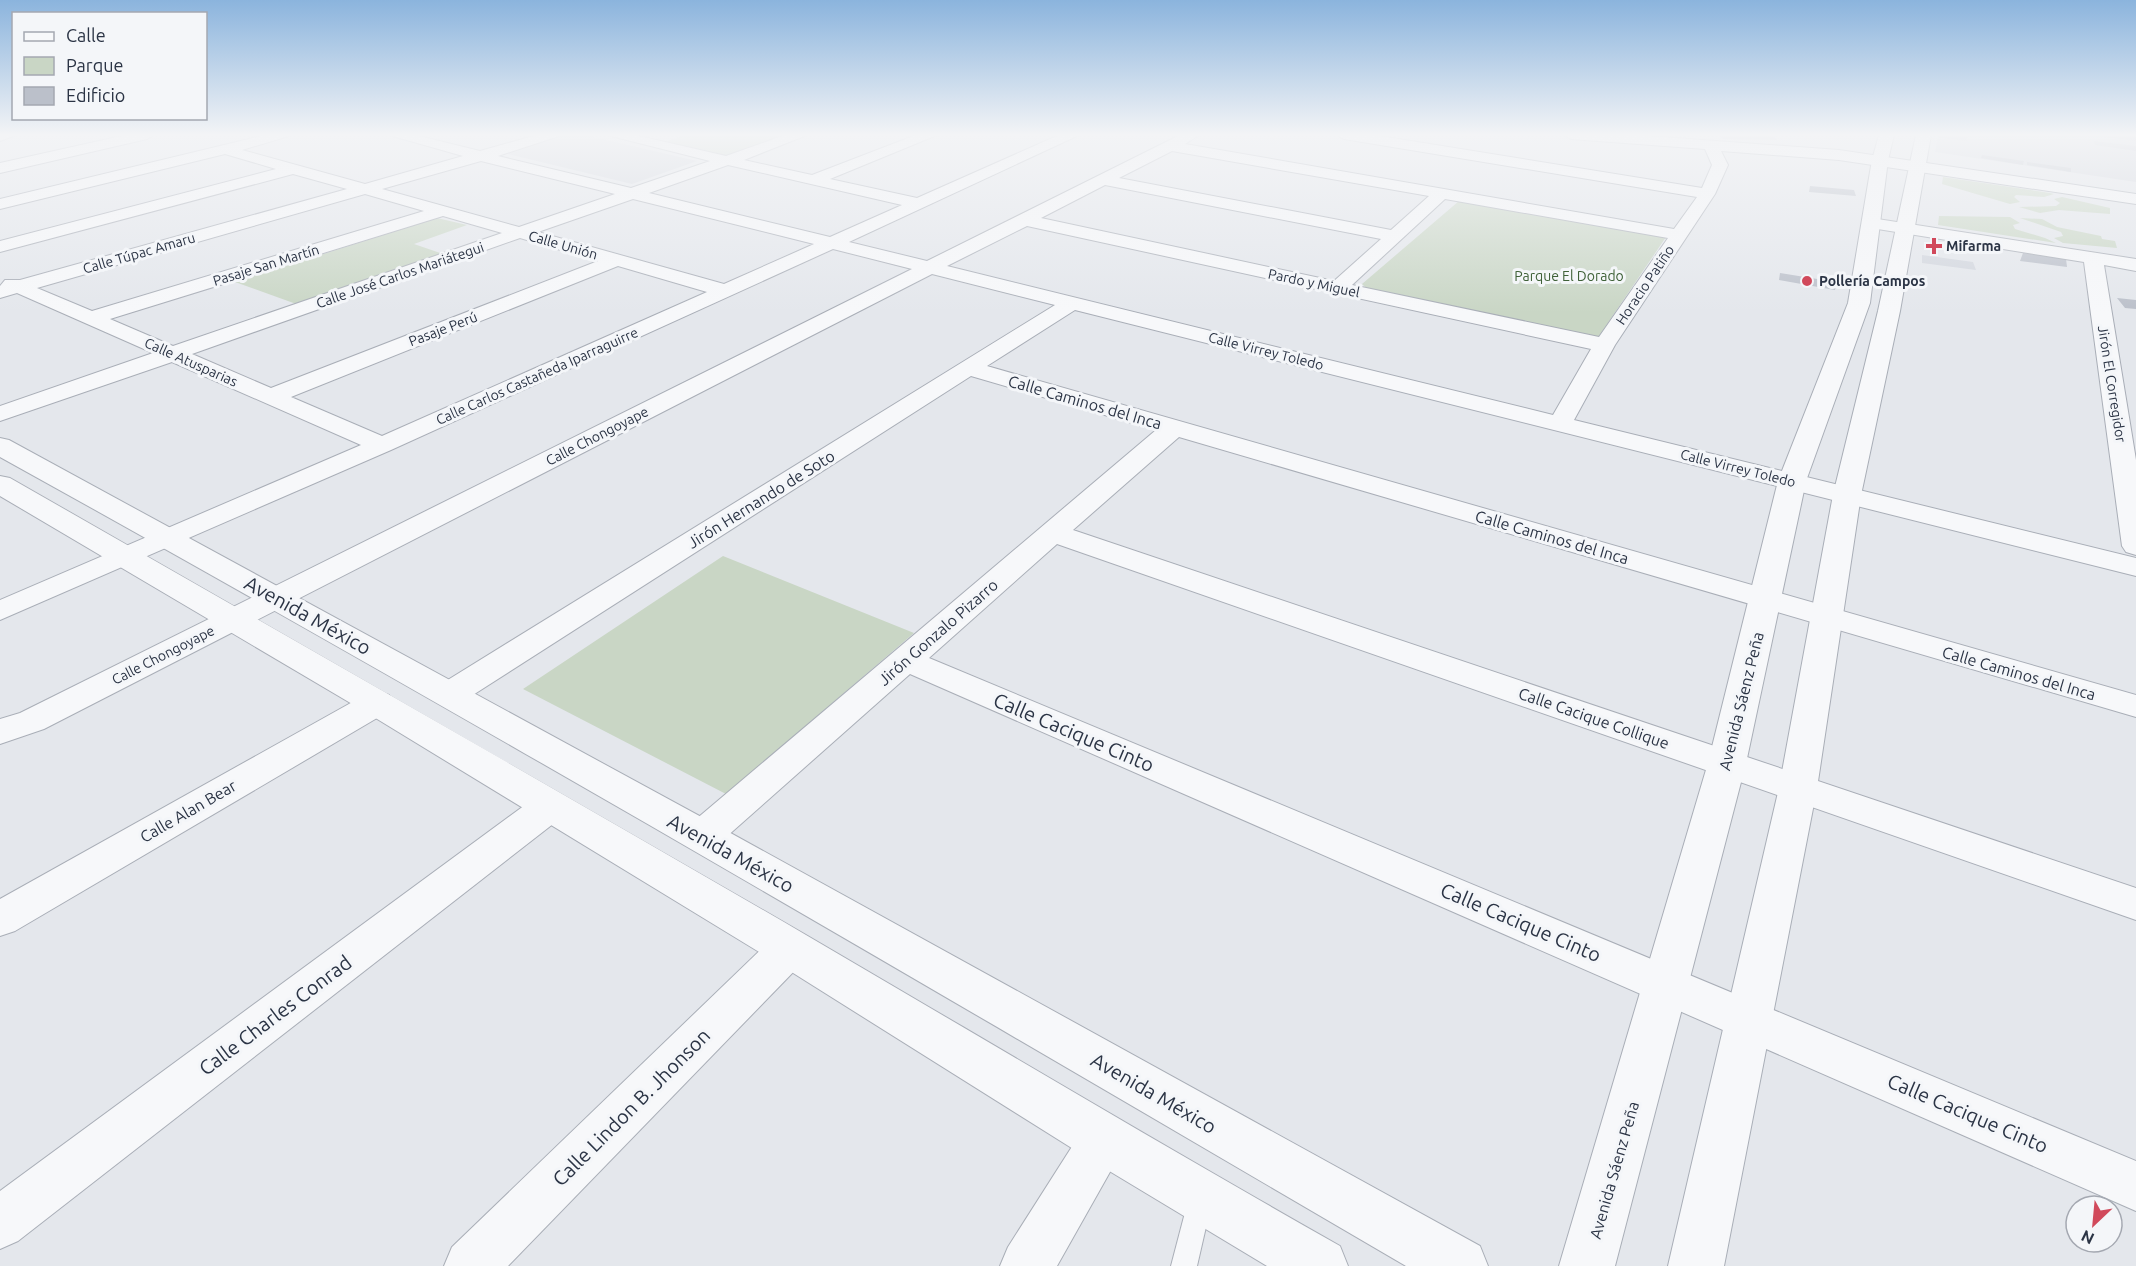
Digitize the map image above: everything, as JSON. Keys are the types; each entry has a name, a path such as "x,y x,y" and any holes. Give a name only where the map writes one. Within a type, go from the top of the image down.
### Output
{"street":[{"path":"0,204 42,194"},
{"path":"0,247 199,194"},
{"name":"Calle Túpac Amaru","path":"6,286 348,194"},
{"name":"Calle Unión","path":"384,194 726,291"},
{"name":"Calle José Carlos Mariátegui","path":"0,414 634,194"},
{"name":"Calle Virrey Toledo","path":"634,194 835,242 2136,567"},
{"path":"876,194 920,204"},
{"name":"Calle Carlos Castañeda Iparraguirre","path":"0,611 382,446 942,194"},
{"name":"Calle Chongoyape","path":"0,732 32,721 1076,194"},
{"path":"1177,194 1394,236"},
{"path":"1441,194 1679,235"},
{"path":"1337,288 1441,194"},
{"name":"Horacio Patiño","path":"1560,423 1604,345 1707,194"},
{"name":"Avenida Sáenz Peña","path":"1587,1266 1727,763 1792,482 1859,303 1876,194"},
{"path":"1696,1266 1798,788 1847,495 1912,194"},
{"path":"2114,194 2136,199"},
{"name":"Pasaje San Martín","path":"91,318 442,211"},
{"name":"Pardo y Miguel","path":"1025,220 1604,345"},
{"path":"1871,223 2136,265"},
{"name":"Jirón El Corregidor","path":"2093,258 2136,546"},
{"name":"Pasaje Perú","path":"270,397 616,260"},
{"name":"Calle Atusparias","path":"6,286 91,318 382,446"},
{"name":"Jirón Hernando de Soto","path":"450,694 1072,303"},
{"name":"Calle Caminos del Inca","path":"968,368 2136,706"},
{"name":"Jirón Gonzalo Pizarro","path":"702,836 1174,428"},
{"name":"Avenida México","path":"0,446 450,694 1460,1266"},
{"path":"0,484 377,703 790,948 1104,1140 1320,1266"},
{"name":"Calle Cacique Collique","path":"1053,534 2136,904"},
{"name":"Calle Cacique Cinto","path":"906,660 2136,1186"},
{"name":"Calle Alan Bear","path":"0,919 377,703"},
{"name":"Calle Charles Conrad","path":"0,1223 549,807"},
{"name":"Calle Lindon B. Jhonson","path":"471,1266 790,948"},
{"path":"1027,1266 1104,1140"}],"lane":[{"path":"1184,1266 1201,1196"}],"shaded area":[{"path":"1922,255 1973,262 1976,270 1922,263"}],"green space":[{"path":"1976,194 2054,194 2044,197 2016,195 2014,197 2020,202 2010,204"},
{"path":"2062,197 2110,208 2110,214 2059,210 2040,213 2019,207 2056,206 2060,203 2054,199"},
{"name":"Parque El Dorado","path":"1459,201 1666,237 1599,336 1590,337 1366,288 1362,284"},
{"path":"1939,216 2010,217 2020,223 2013,225 2015,229 2056,243 1938,225"},
{"path":"437,218 467,225 414,244 446,255 299,305 235,282"},
{"path":"2020,218 2042,219 2057,227 2101,236 2102,239 2115,241 2117,248 2063,243 2054,238 2063,236 2061,232"},
{"path":"723,556 914,633 726,794 523,689"}],"building":[{"path":"2023,253 2066,259 2067,267 2020,261"},
{"name":"Pollería Campos","path":"1780,273 1836,282 1835,290 1779,280"},
{"path":"2117,298 2136,300 2136,309 2125,308"}],"place":[{"name":"Mifarma","path":"1934,246"},
{"name":"Pollería Campos","path":"1807,281"}]}
